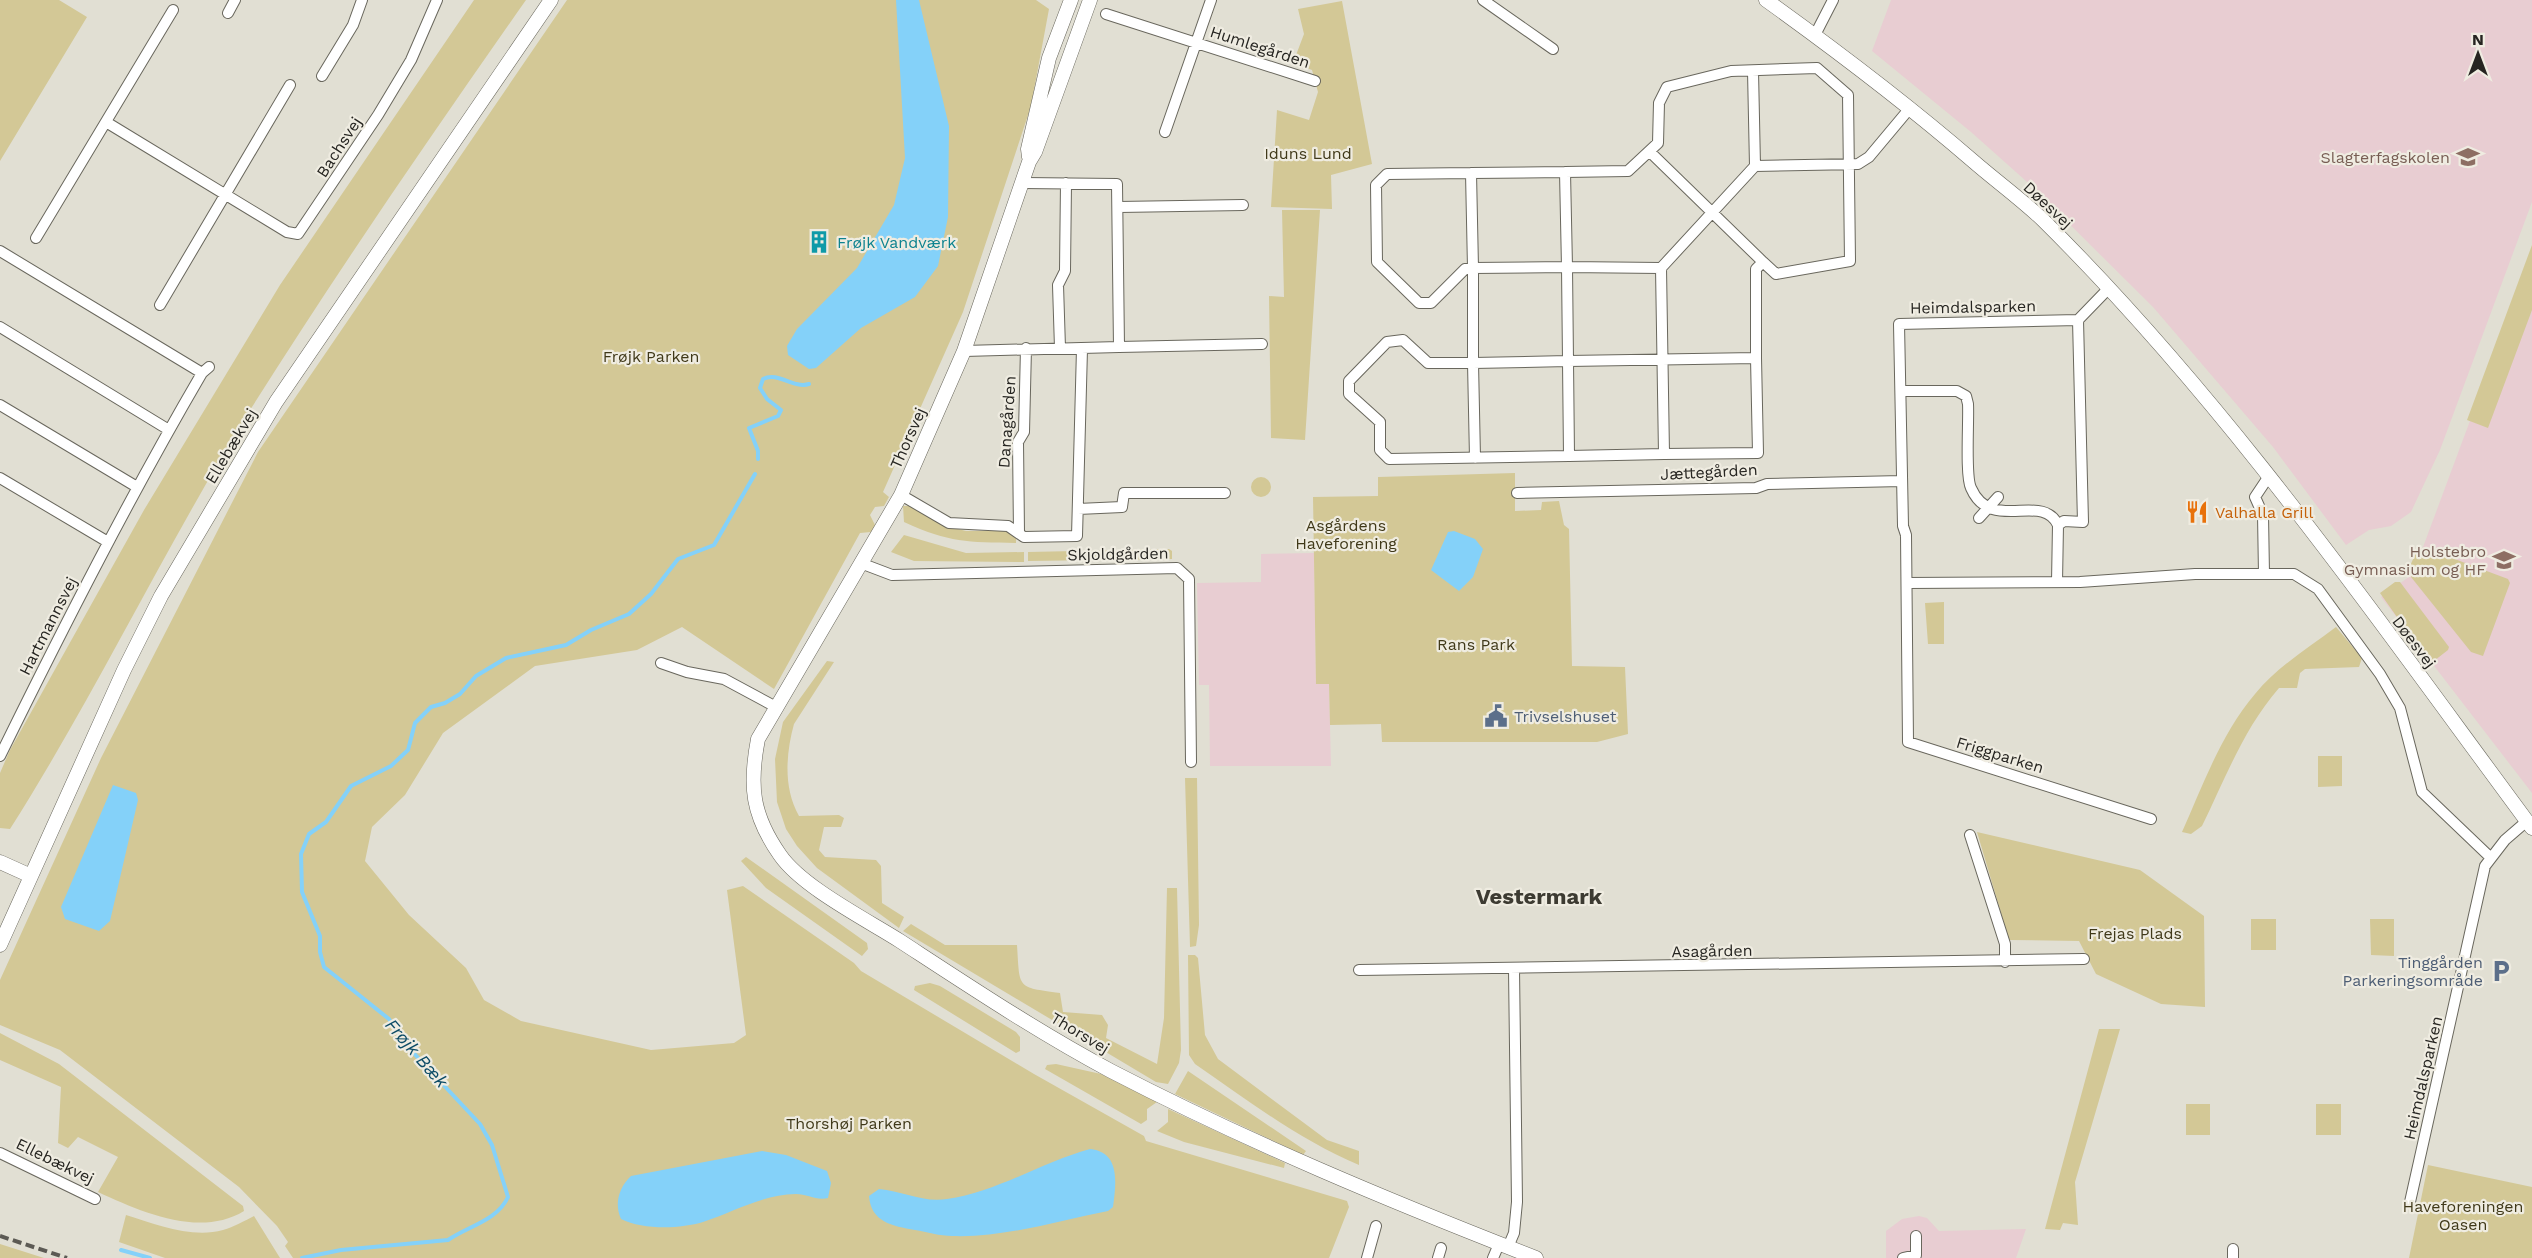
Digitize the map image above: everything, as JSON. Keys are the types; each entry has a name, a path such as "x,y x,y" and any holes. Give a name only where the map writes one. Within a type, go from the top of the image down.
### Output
{"street":[{"path":"228,13 235,0"},
{"path":"322,76 353,25 362,0"},
{"name":"Bachsvej","path":"106,122 287,232 298,234 384,106 411,60 437,0"},
{"name":"Ellebækvej","path":"0,945 124,670 161,596 276,402 551,0"},
{"name":"Thorsvej","path":"1029,162 1028,149 1049,58 1071,0"},
{"name":"Thorsvej","path":"1090,0 1035,152 1029,162 964,351 901,495 863,564 758,739 752,769 752,792 761,825 782,858 808,882 971,987 1109,1069 1202,1116 1536,1258"},
{"name":"Humlegården","path":"1165,132 1211,0"},
{"path":"1483,0 1552,50"},
{"name":"Døesvej","path":"1766,0 1910,108 2040,217 2109,288 2171,355 2269,476 2530,825"},
{"path":"1815,35 1833,0"},
{"path":"36,238 173,10"},
{"name":"Humlegården","path":"1106,14 1315,81"},
{"path":"1650,152 1776,274 1850,261 1848,95 1816,68 1731,71 1667,87 1659,103 1658,143 1628,171 1387,174 1376,184 1377,262 1419,303 1431,303 1465,269 1661,268"},
{"path":"1664,454 1661,268 1755,166 1753,71"},
{"path":"160,305 290,85"},
{"path":"1755,166 1858,164 1869,157 1910,108"},
{"path":"1565,172 1569,456"},
{"path":"1471,173 1475,458"},
{"path":"1023,183 1117,184 1119,347"},
{"path":"1060,348 1059,285 1065,271 1066,183"},
{"path":"1119,207 1243,205"},
{"name":"Hartmannsvej","path":"0,251 206,370 169,430 108,542 0,756"},
{"path":"1756,358 1428,363 1403,340 1387,342 1349,381 1349,394 1380,422 1380,450 1389,459 1758,453 1756,269 1763,262"},
{"path":"2058,525 2064,521 2083,522 2078,320 2109,288"},
{"name":"Heimdalsparken","path":"1906,671 1899,324 2078,320"},
{"path":"0,327 169,430"},
{"path":"964,351 1263,344"},
{"name":"Danagården","path":"1019,533 1018,442 1024,432 1026,348"},
{"path":"901,495 949,523 1008,526 1024,537 1077,536 1082,349"},
{"path":"1901,391 1957,391 1966,396 1970,487 1992,511 2043,511 2050,514 2058,525 2057,582"},
{"path":"0,405 137,488"},
{"path":"2264,574 2263,515 2255,497 2269,476"},
{"path":"0,478 108,542"},
{"name":"Jættegården","path":"1517,493 1756,488 1763,484 1902,481"},
{"path":"1078,509 1122,507 1124,494 1225,494"},
{"path":"1979,518 1998,497"},
{"name":"Skjoldgården","path":"863,564 885,574 911,576 974,571 1177,568 1189,579 1191,762"},
{"path":"1906,583 2080,582 2195,574 2294,574 2318,589 2380,674 2400,708 2422,792 2490,856"},
{"path":"661,663 687,672 724,680 776,707"},
{"name":"Friggparken","path":"1906,671 1908,742 2151,819"},
{"name":"Heimdalsparken","path":"2410,1202 2485,866 2490,856 2505,840 2530,825"},
{"path":"1970,835 2005,944 2005,962"},
{"path":"0,862 31,876"},
{"name":"Asagården","path":"1359,970 2005,962 2084,959"},
{"path":"1493,1258 1514,1233 1517,1202 1514,969"},
{"name":"Ellebækvej","path":"0,1153 95,1199"},
{"path":"1367,1258 1376,1226"},
{"path":"1904,1258 1916,1255 1916,1236"}],"shaded area":[{"path":"1891,0 2532,0 2532,202 2440,450 2411,512 2391,526 2369,530 2346,545 2273,447 2153,307 2026,181 1971,132 1872,51"},
{"path":"2532,254 2532,793 2381,597 2413,574"},
{"path":"1314,553 1316,684 1329,684 1331,766 1210,766 1209,685 1199,685 1197,583 1261,582 1261,554"},
{"path":"1919,1216 1927,1218 1939,1231 2026,1229 2016,1258 1886,1258 1886,1231 1902,1219"}],"green space":[{"path":"0,0 59,0 87,17 0,161"},
{"path":"474,0 526,0 386,202 252,407 220,459 42,777 10,829 0,828 0,773 10,750 144,510 280,285"},
{"name":"Frøjk Parken","path":"567,0 1036,0 1049,9 1031,106 963,312 883,492 889,497 884,506 875,507 870,515 875,525 871,532 860,533 774,689 682,627 637,650 535,666 443,733 405,795 372,827 365,861 409,915 466,968 484,1000 521,1021 651,1050 734,1043 746,1035 727,890 743,886 854,963 861,971 1034,1074 1144,1136 1146,1141 1347,1201 1349,1207 1329,1258 293,1258 285,1246 288,1242 277,1226 239,1187 60,1050 0,1025 0,980 101,758 258,452"},
{"name":"Iduns Lund","path":"1342,1 1372,164 1331,175 1332,209 1271,207 1277,110 1309,120 1318,92 1312,70 1293,63 1304,34 1298,9"},
{"path":"1282,210 1320,210 1305,440 1271,438 1269,296 1284,297"},
{"path":"2532,245 2532,310 2488,428 2467,420"},
{"name":"Rans Park","path":"1515,473 1515,511 1541,510 1542,502 1559,501 1564,525 1569,529 1572,666 1625,667 1628,734 1597,742 1382,742 1381,724 1330,725 1329,684 1316,684 1313,497 1378,496 1378,477"},
{"path":"1261,477 1268,480 1271,487 1268,494 1261,497 1254,494 1251,487 1254,480"},
{"path":"903,506 909,506 950,527 966,531 1009,531 1016,534 1016,543 959,540 934,534 904,522"},
{"path":"904,535 966,553 1024,552 1024,562 914,561 891,552"},
{"path":"2418,548 2428,549 2508,579 2510,583 2483,656 2471,652 2411,577 2410,566"},
{"path":"1169,549 1172,551 1172,559 1028,561 1028,552"},
{"path":"2395,582 2400,582 2449,647 2430,664 2380,593"},
{"path":"1944,602 1944,644 1928,644 1925,603"},
{"path":"2336,627 2362,658 2359,667 2305,669 2300,673 2297,688 2279,688 2245,737 2202,826 2191,834 2182,832 2222,743 2243,709 2273,675"},
{"path":"827,661 834,662 794,724 788,758 790,794 799,816 839,815 844,818 841,827 824,827 819,850 825,857 876,860 881,866 882,903 904,917 899,928 817,868 797,846 786,829 777,802 775,759 783,722"},
{"path":"2318,756 2342,756 2342,786 2318,787"},
{"path":"1185,778 1197,778 1199,925 1196,946 1190,947"},
{"name":"Frejas Plads","path":"1977,832 2140,870 2204,916 2205,1007 2161,1004 2096,974 2079,941 2009,940"},
{"path":"746,857 867,943 868,949 862,956 766,888 741,861"},
{"path":"1167,888 1177,888 1181,1050 1179,1063 1168,1084 1156,1082 903,931 911,924 945,945 1017,945 1020,978 1023,983 1035,989 1060,993 1063,1012 1102,1015 1108,1025 1106,1038 1157,1064 1164,1018"},
{"path":"2251,919 2276,919 2276,950 2251,950"},
{"path":"2370,919 2394,919 2394,956 2371,955"},
{"path":"1188,955 1195,955 1198,958 1205,1035 1218,1059 1327,1140 1359,1151 1359,1165 1295,1132 1195,1064 1189,1055"},
{"path":"930,983 940,986 1016,1032 1020,1037 1020,1051 1016,1053 914,990 915,986"},
{"path":"2099,1029 2120,1029 2075,1182 2078,1225 2063,1223 2060,1230 2045,1229"},
{"path":"0,1033 59,1064 243,1206 244,1211 227,1219 190,1222 151,1214 98,1192 118,1157 78,1137 68,1148 58,1143 61,1087 0,1060"},
{"path":"1056,1064 1101,1074 1157,1102 1147,1109 1147,1120 1141,1124 1045,1069 1047,1065"},
{"path":"1188,1071 1306,1151 1303,1155 1175,1094"},
{"path":"2186,1104 2210,1104 2210,1135 2186,1135"},
{"path":"2316,1104 2341,1104 2341,1135 2316,1135"},
{"path":"1168,1109 1285,1163 1284,1168 1184,1142 1157,1131 1168,1122"},
{"name":"Haveforeningen Oasen","path":"2428,1165 2532,1187 2532,1258 2409,1258"},
{"path":"126,1215 161,1226 199,1233 223,1230 254,1216 280,1258 165,1258 119,1242"},
{"path":"0,1244 44,1258 0,1258"}],"water":[{"path":"896,0 919,0 949,126 948,217 938,266 915,297 861,328 816,368 809,369 788,355 787,346 797,329 857,268 894,205 905,158"},
{"path":"1454,531 1475,539 1483,549 1473,577 1459,591 1431,570 1448,532"},
{"path":"113,785 136,793 138,800 110,921 99,931 65,919 61,907"},
{"path":"1090,1149 1100,1151 1112,1163 1115,1189 1113,1207 1108,1211 1011,1232 952,1236 891,1224 878,1217 871,1205 869,1196 879,1189 938,1200 966,1195 1002,1184 1054,1161"},
{"path":"762,1151 786,1155 827,1171 831,1183 828,1198 820,1199 796,1194 771,1197 703,1222 684,1226 651,1227 621,1219 618,1208 619,1196 623,1185 631,1176"}],"waterway":[{"name":"Frøjk Bæk","path":"758,459 758,451 749,428 778,416 781,410 767,399 760,388 763,379 774,377 797,384 809,384"},
{"name":"Frøjk Bæk","path":"302,1258 341,1250 448,1240 497,1212 508,1197 492,1145 480,1124 408,1047 389,1019 324,967 320,952 320,936 302,892 301,854 309,834 326,822 351,786 391,766 408,750 415,723 431,707 445,703 460,694 476,676 506,658 566,645 591,630 629,614 651,594 678,559 714,545 755,474"},
{"name":"Frøjk Bæk","path":"121,1250 150,1258"}],"railway":[{"path":"0,1236 67,1258"}],"place":[{"name":"Slagterfagskolen","path":"2468,157"},
{"name":"Frøjk Vandværk","path":"819,242"},
{"name":"Valhalla Grill","path":"2197,512"},
{"name":"Holstebro Gymnasium og HF","path":"2504,560"},
{"name":"Trivselshuset","path":"1496,716"},
{"name":"Tinggården Parkeringsområde","path":"2501,971"}],"district":[{"name":"Vestermark","path":"1539,896"}],"park label":[{"name":"Asgårdens Haveforening","path":"1346,534"},
{"name":"Thorshøj Parken","path":"849,1123"}]}
